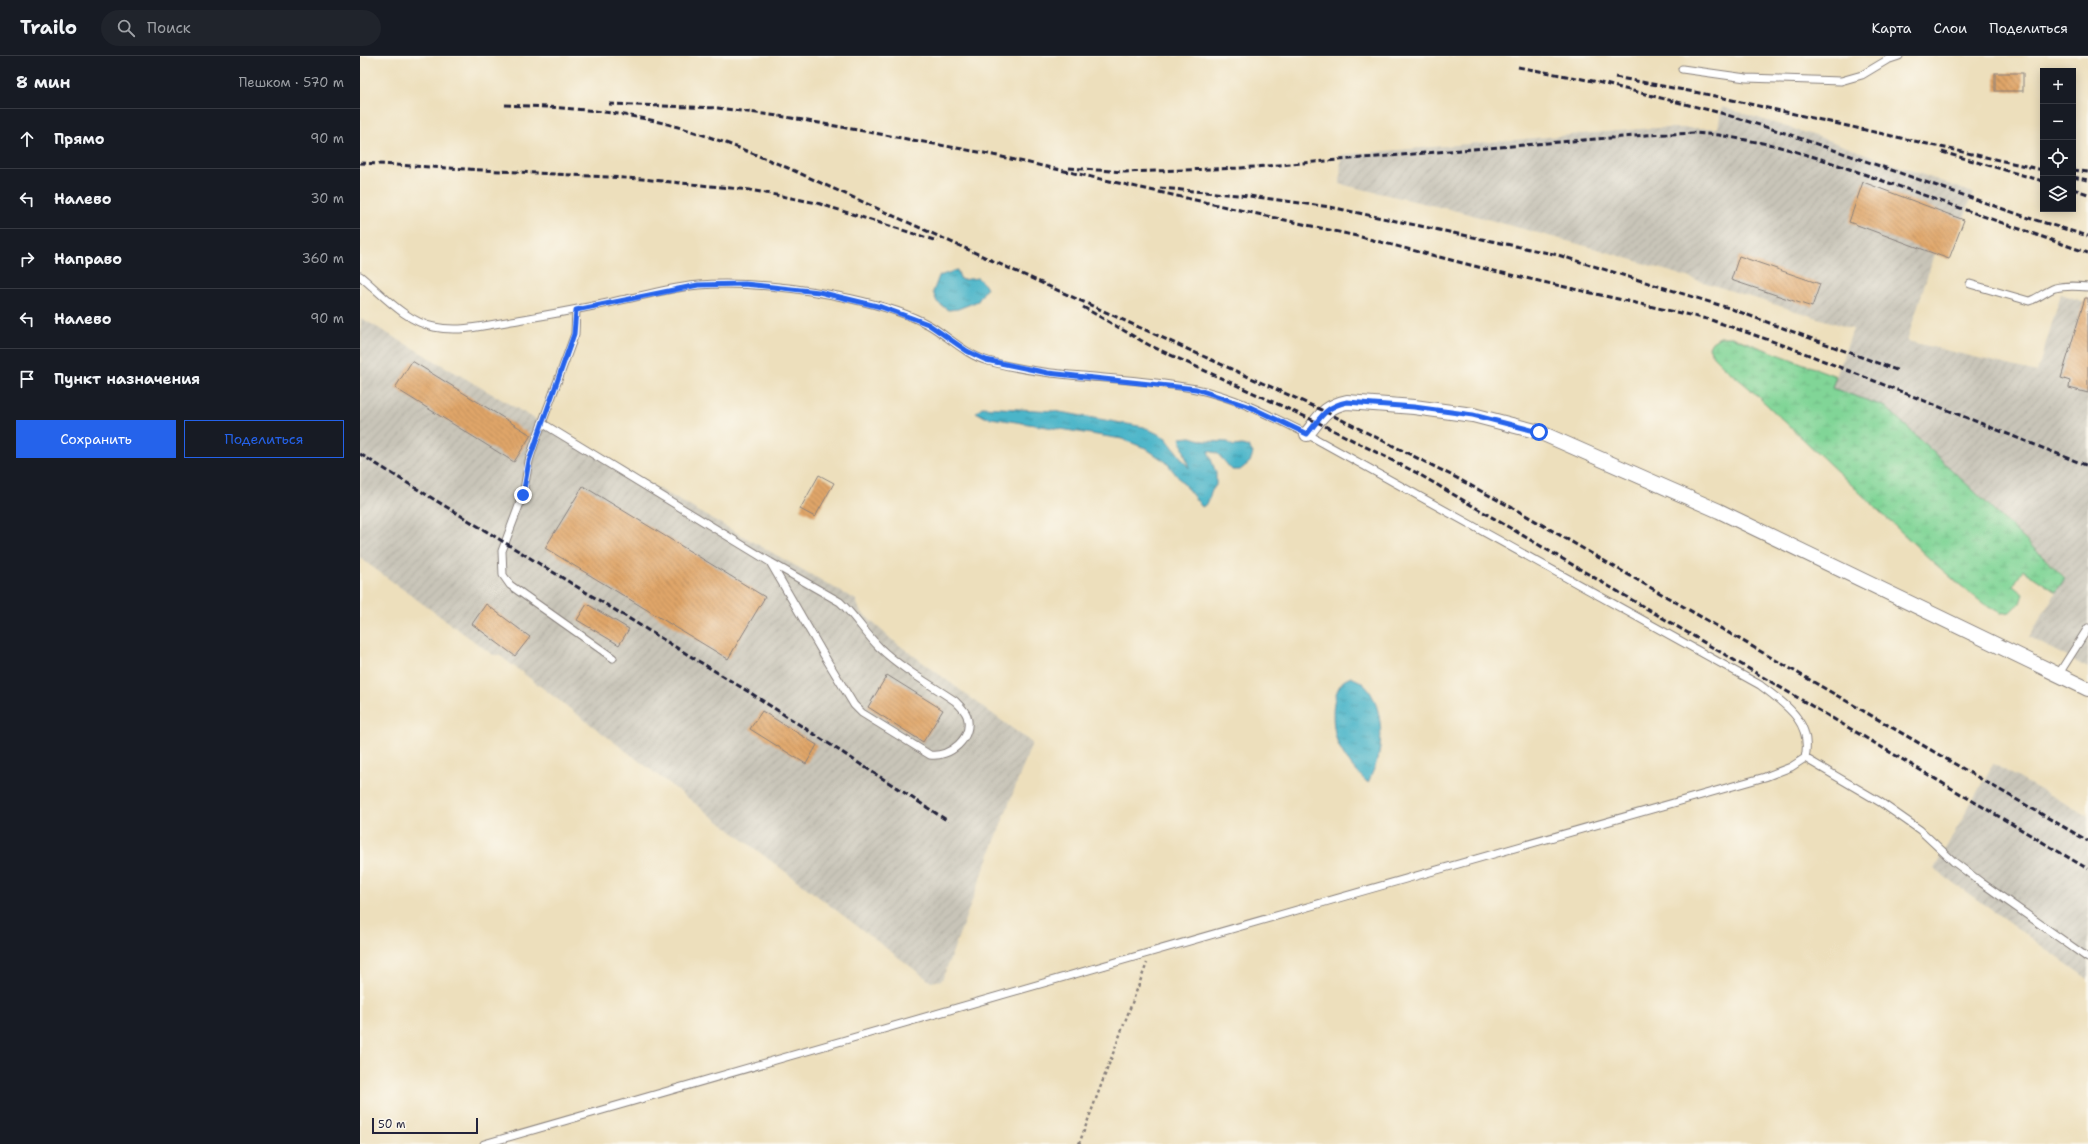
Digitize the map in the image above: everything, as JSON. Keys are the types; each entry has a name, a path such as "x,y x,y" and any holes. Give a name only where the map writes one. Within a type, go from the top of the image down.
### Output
{"street":[{"path":"1307,434 1324,411 1337,404 1347,402 1414,407 1473,415 1539,432 1719,511 2088,689"}],"lane":[{"path":"1682,69 1746,78 1841,81 1862,75 1881,63 1899,56"},
{"path":"360,276 399,309 416,320 432,327 466,328 576,310 698,285 745,284 819,292 881,307 928,324 967,351 986,360 1048,373 1196,389 1250,407 1307,434 1760,685 1794,712 1803,728 1808,744 1805,758 1791,767 1765,777 1538,840 790,1058 484,1144"},
{"path":"1970,284 2029,301 2037,299 2054,288 2076,286 2088,288"},
{"path":"576,310 574,334 529,461 523,495 502,552 503,575 515,589 613,658"},
{"path":"542,423 770,562 840,602 849,610 867,635 895,661 956,701 967,716 968,726 960,744 948,753 939,756 930,755 862,713 854,705 770,562"},
{"path":"2058,675 2088,628"},
{"path":"1805,758 1880,802 1920,830 1954,862 2088,958"}],"path":[{"path":"1079,1144 1151,953"}],"shaded area":[{"path":"1722,107 1819,137 1973,193 1949,259 1934,254 1907,341 2037,372 2061,294 2088,303 2088,668 2029,637 2065,577 1886,407 1832,388 1853,329 1604,251 1461,212 1340,184 1341,155 1651,128 1718,128"},
{"path":"361,318 542,423 856,600 860,611 891,639 1032,743 942,980 931,982 499,655 493,655 360,558"},
{"path":"1993,764 2088,816 2088,979 1934,869"}],"green space":[{"path":"1720,337 1732,337 1836,376 1832,388 1886,407 2065,578 2056,592 2023,570 2013,586 2023,594 2020,603 2010,612 2001,613 1984,604 1933,562 1748,387 1713,356 1709,347 1712,342"}],"water":[{"path":"957,270 961,280 978,278 987,287 978,301 958,309 948,310 937,302 933,292 939,276"},
{"path":"982,407 1054,411 1144,427 1166,438 1189,468 1180,438 1191,437 1204,441 1228,442 1233,446 1242,445 1249,447 1253,453 1250,462 1240,470 1232,470 1217,453 1208,451 1216,473 1216,485 1211,492 1208,503 1202,507 1166,462 1145,448 1122,439 985,417 976,412"},
{"path":"1351,677 1361,682 1373,698 1377,707 1381,728 1378,757 1368,783 1347,760 1338,744 1334,730 1333,714 1337,690 1345,680"}],"building":[{"path":"1995,73 2023,73 2023,91 1995,91"},
{"path":"1863,182 1964,220 1949,259 1849,222"},
{"path":"1739,256 1820,284 1812,307 1731,280"},
{"path":"2085,298 2088,298 2088,393 2069,388 2070,381 2061,378"},
{"path":"412,361 531,435 514,462 395,388"},
{"path":"819,475 834,483 815,517 800,509"},
{"path":"583,486 765,597 728,659 545,548"},
{"path":"486,604 530,637 515,656 472,624"},
{"path":"587,604 629,629 619,645 577,620"},
{"path":"887,675 943,710 923,742 868,707"},
{"path":"762,711 817,745 806,764 750,729"}],"railway":[{"path":"1518,67 1593,81 1721,113 1788,134 2029,218 2088,236"},
{"path":"1615,77 1710,95 2040,169"},
{"path":"609,104 718,108 786,117 984,153 1361,237 1490,270 1711,320 1789,347 2088,466"},
{"path":"505,105 607,112 641,118 679,127 734,146 788,168 1324,411 1453,476 1520,512 2088,841"},
{"path":"1069,168 1125,172 1241,168 1646,135 1695,133 1719,135 1773,145 1821,159 2088,253"},
{"path":"1942,152 2040,180"},
{"path":"360,163 642,179 750,190 817,203 937,241"},
{"path":"2076,170 2088,172"},
{"path":"2076,178 2088,180"},
{"path":"1160,188 1249,196 1330,207 1558,255 1729,308 1899,371"},
{"path":"2076,190 2088,194"},
{"path":"1083,307 1149,345 1317,422 1417,473 2088,869"},
{"path":"360,454 749,692 948,821"}],"route":[{"path":"523,495 529,461 574,334 576,310 698,285 745,284 819,292 881,307 928,324 967,351 986,360 1048,373 1196,389 1221,396 1250,407 1307,434 1324,411 1337,404 1347,402 1414,407 1473,415 1539,432"}]}
